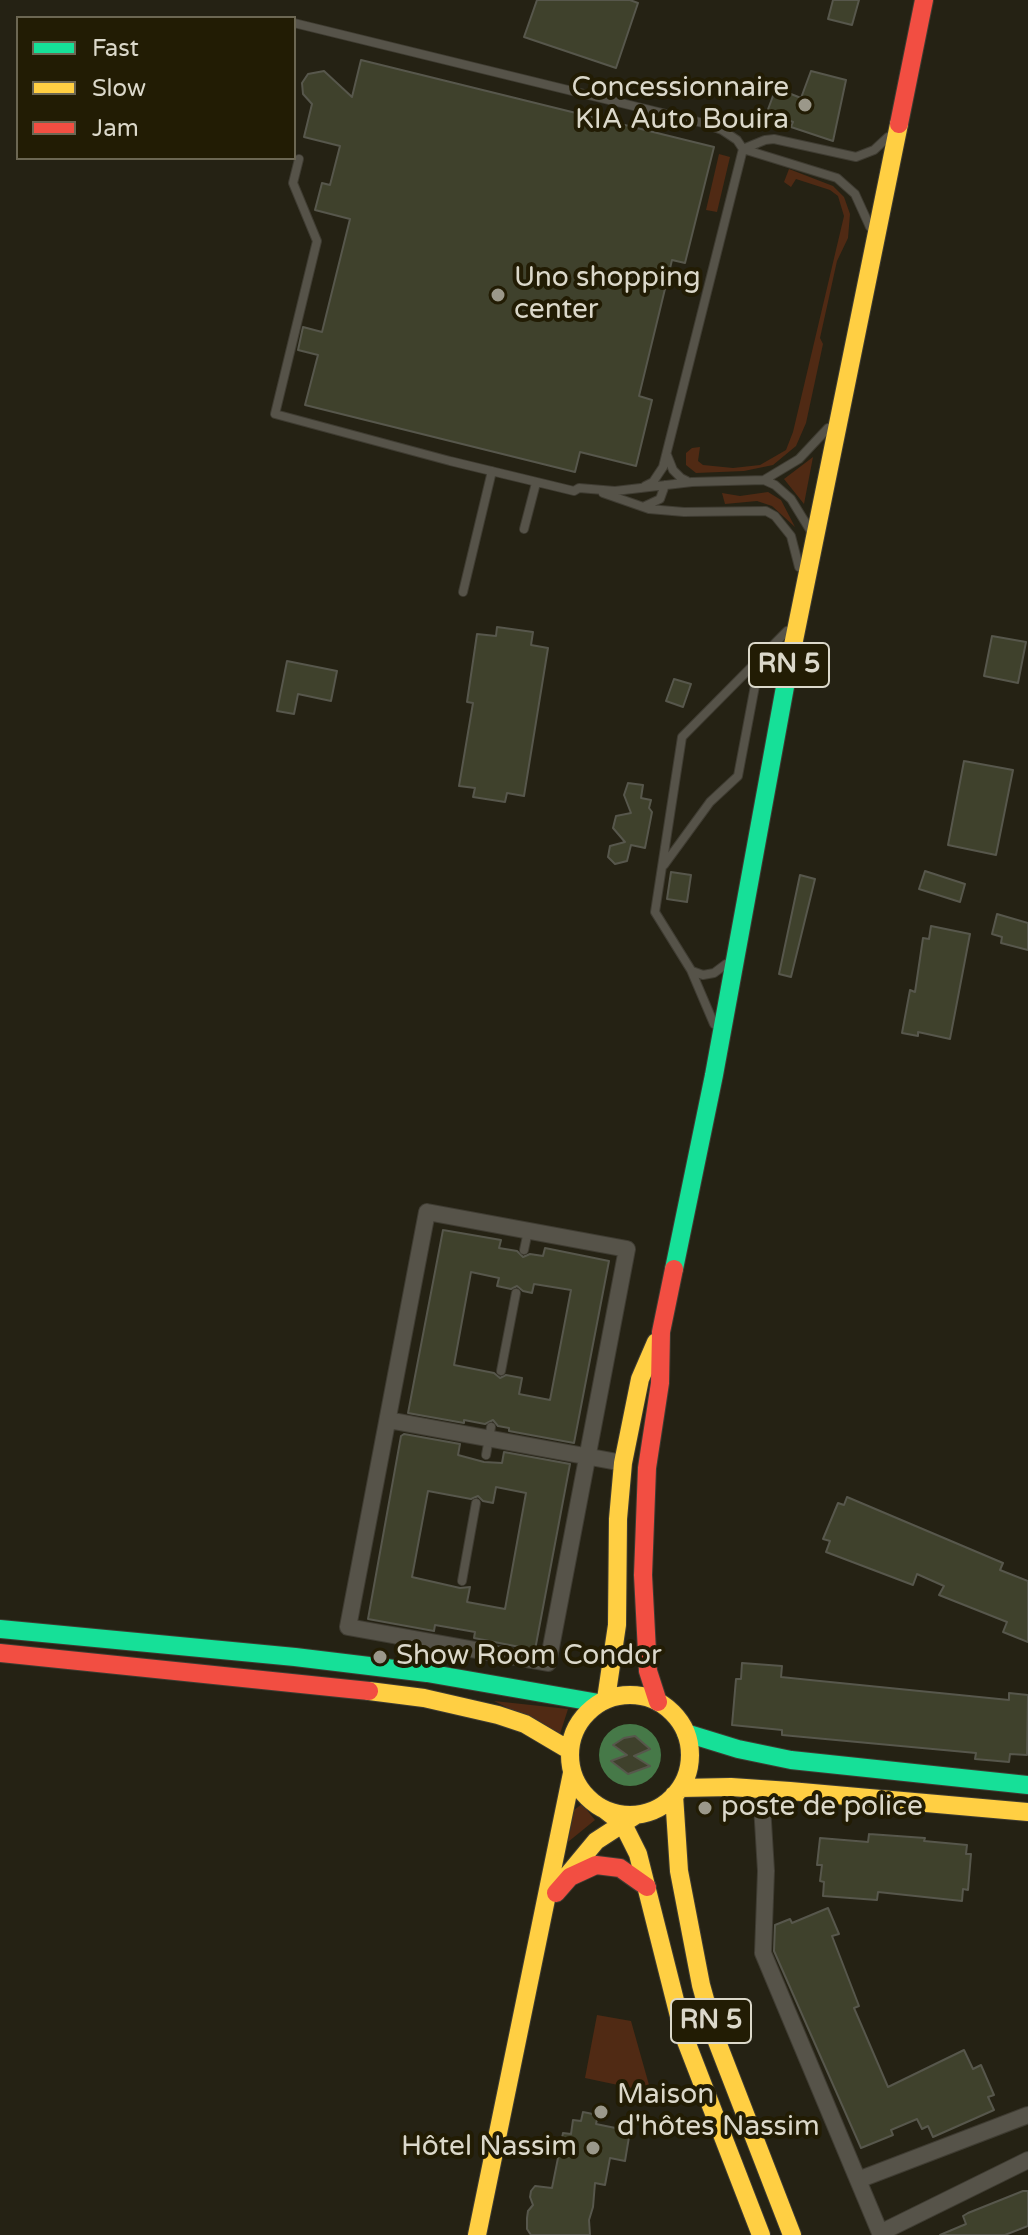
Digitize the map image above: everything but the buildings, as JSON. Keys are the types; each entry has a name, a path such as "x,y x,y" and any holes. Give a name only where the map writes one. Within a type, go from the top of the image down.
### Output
{"main road":[{"name":"RN 5","path":"658,1702 648,1671 643,1575 647,1468 660,1383 661,1332 720,1040 798,618 924,0"},
{"name":"RN 5","path":"602,1701 617,1625 618,1519 623,1463 640,1379 661,1332"},
{"path":"0,1629 295,1657 427,1673 602,1701 623,1695 641,1696 658,1702 670,1710 686,1733 690,1761 677,1792 664,1806 630,1820 596,1841 568,1872 539,1935"},
{"path":"0,1653 292,1681 424,1698 525,1724 569,1750"},
{"path":"477,2235 572,1773 569,1750 579,1723 602,1701"},
{"path":"686,1733 738,1749 791,1760 1028,1785"},
{"path":"572,1773 585,1795 605,1810 630,1820"},
{"path":"677,1792 761,1789 1028,1812"},
{"name":"RN 5","path":"677,1792 674,1825 679,1871 701,1985 716,2039 792,2235"},
{"name":"RN 5","path":"630,1820 684,2036 761,2235"},
{"path":"556,1893 570,1877 596,1865 620,1868 647,1887"}],"street":[{"path":"548,1693 556,1693 557,1685 550,1667 627,1249 427,1212 348,1627 451,1637 550,1667"},
{"path":"388,1420 623,1463"},
{"path":"761,1789 766,1871 763,1953 880,2234 1028,2160"},
{"path":"858,2180 1028,2115"}],"lane":[{"path":"296,23 715,127 734,137 743,149 837,178 859,202 875,242"},
{"path":"743,149 774,139 856,157 874,150 898,127"},
{"path":"637,489 660,475 743,149"},
{"path":"299,159 293,183 317,241 275,414 536,483 574,491 579,488 597,491 641,508 684,512 755,509 771,513 791,536 804,591"},
{"path":"764,480 799,459 841,413"},
{"path":"666,449 673,470 681,478 692,482"},
{"path":"463,592 492,471"},
{"path":"597,491 692,482 764,480 791,499 816,540"},
{"path":"524,529 536,483"},
{"path":"641,508 660,499 665,485"},
{"path":"720,1040 691,970 655,912 682,737 798,618"},
{"path":"761,654 777,668 784,694"},
{"path":"661,869 710,802 738,776 761,654"},
{"path":"691,970 703,975 714,973 724,967 737,947"},
{"path":"524,1250 528,1231"},
{"path":"501,1371 516,1293"},
{"path":"462,1581 476,1503"}],"shaded area":[{"path":"719,154 730,157 717,212 706,210"},
{"path":"789,169 833,186 844,197 850,214 848,238 837,261 820,338 823,344 806,423 796,446 773,465 744,471 696,473 686,465 686,453 692,448 700,447 698,461 703,465 733,468 760,465 786,450 793,432 844,216 838,196 830,190 796,179 791,187 784,182"},
{"path":"813,457 804,504 784,479"},
{"path":"768,492 781,500 795,527 772,506 757,501 725,504 722,493 740,496"},
{"path":"494,1701 568,1709 560,1734"},
{"path":"630,1724 652,1733 661,1755 652,1777 630,1786 608,1777 599,1755 608,1733"},
{"path":"582,1804 595,1820 568,1842 574,1810"},
{"path":"597,2015 631,2021 651,2092 585,2078"}],"traffic: fast":[{"path":"674,1269 714,1075 789,665"},
{"path":"0,1629 427,1673 599,1703"},
{"path":"686,1733 738,1749 791,1760 1028,1785"}],"traffic: slow":[{"path":"789,665 899,124"},
{"path":"606,1699 617,1625 618,1519 623,1463 640,1379 656,1342"},
{"path":"369,1691 424,1698 498,1715 525,1724 569,1750"},
{"path":"630,1695 653,1699 673,1712 686,1732 690,1755 686,1778 673,1798 653,1811 630,1815 607,1811 587,1798 574,1778 570,1755 574,1732 587,1712 607,1699 630,1695"},
{"path":"477,2235 572,1773"},
{"path":"680,1788 790,1791 1028,1812"},
{"path":"674,1795 679,1871 701,1985 716,2039 792,2235"},
{"path":"605,1810 623,1824 638,1854 684,2036 761,2235"},
{"path":"562,1882 596,1841 636,1815"}],"traffic: jam":[{"path":"899,124 924,0"},
{"path":"658,1702 648,1671 643,1575 647,1468 660,1383 661,1332 674,1269"},
{"path":"0,1653 369,1691"},
{"path":"556,1893 570,1877 596,1865 620,1868 647,1887"}],"place":[{"name":"Concessionnaire KIA Auto Bouira","path":"805,105"},
{"name":"Uno shopping center","path":"498,295"},
{"name":"Show Room Condor","path":"380,1657"},
{"name":"poste de police","path":"705,1808"},
{"name":"Maison d'hôtes Nassim","path":"601,2112"},
{"name":"Hôtel Nassim","path":"593,2148"}]}
